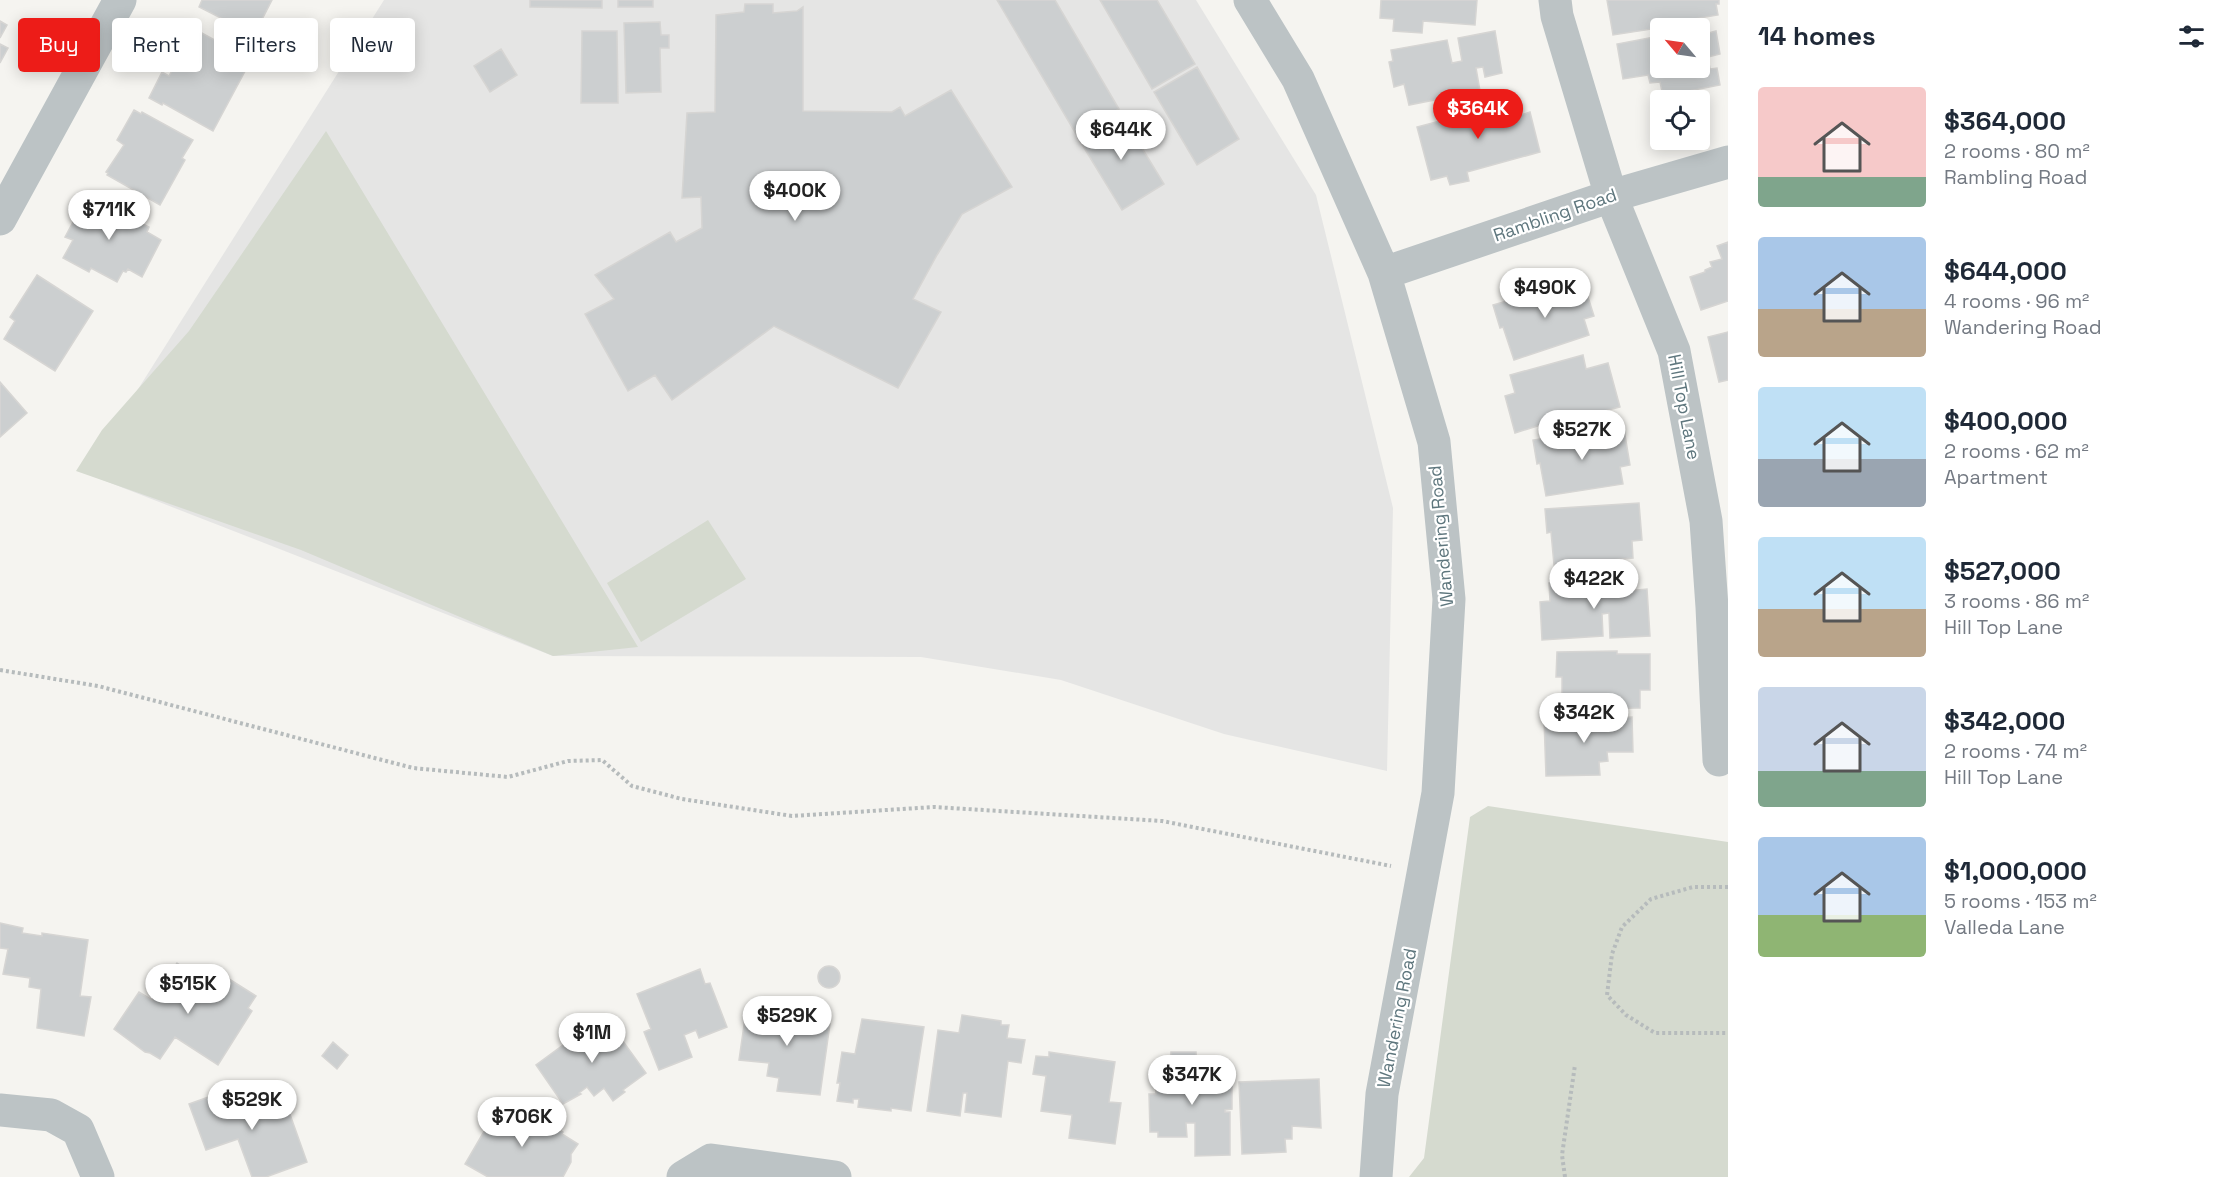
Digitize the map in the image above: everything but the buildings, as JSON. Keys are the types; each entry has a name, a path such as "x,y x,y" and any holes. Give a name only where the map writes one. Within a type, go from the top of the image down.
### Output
{"street":[{"path":"0,219 120,0"},
{"name":"Wandering Road","path":"1250,0 1298,79 1384,273 1434,442 1449,599 1438,793 1382,1094 1376,1177"},
{"name":"Hill Top Lane","path":"1556,0 1557,16 1611,196 1674,351 1706,521 1719,760"},
{"name":"Rambling Road","path":"1384,273 1611,196 1728,162"},
{"path":"0,1110 51,1114 78,1130 98,1177"},
{"path":"682,1177 711,1160 835,1177"}],"path":[{"path":"0,670 99,686 413,768 508,777 568,761 602,760 632,786 682,799 792,816 934,807 1162,821 1424,873"},
{"path":"1728,887 1693,887 1651,899 1622,927 1612,954 1607,995 1626,1015 1655,1033 1728,1033"},
{"path":"1565,1177 1562,1155 1575,1065"}],"shaded area":[{"path":"384,0 1196,0 1316,195 1393,508 1387,771 1224,734 1061,680 921,657 553,656 85,473 338,72 415,72 415,18 373,18"},
{"path":"326,131 638,647 553,656 301,550 76,471 102,430 189,331"},
{"path":"708,520 746,579 641,642 607,583"},
{"path":"1488,806 1728,842 1728,1177 1409,1177 1424,1158 1470,817"}]}
